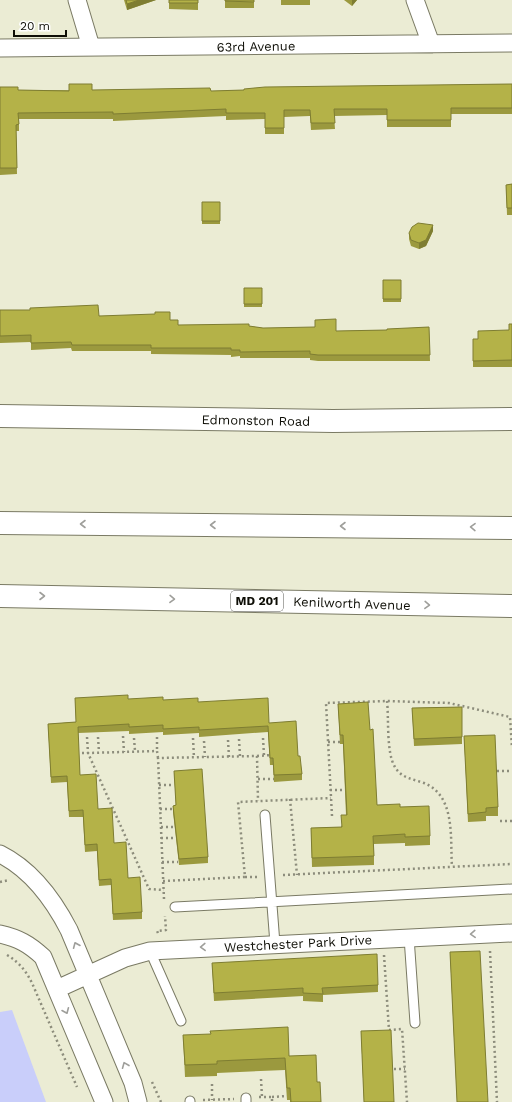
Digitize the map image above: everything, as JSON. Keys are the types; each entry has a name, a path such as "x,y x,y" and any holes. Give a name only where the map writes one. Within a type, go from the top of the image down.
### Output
{"main road":[{"name":"Edmonston Road","path":"0,416 325,421 512,419"},
{"path":"0,523 512,528"},
{"name":"Kenilworth Avenue","path":"1,596 512,606"}],"street":[{"path":"77,0 92,48"},
{"path":"415,0 431,44"},
{"name":"63rd Avenue","path":"0,48 512,43"},
{"path":"0,854 9,859 36,881 58,909 88,975 133,1083 138,1102"},
{"path":"0,934 14,937 30,944 43,957 104,1102"},
{"name":"Westchester Park Drive","path":"57,989 154,944 275,944 409,937 512,936"}],"lane":[{"path":"265,815 275,944"},
{"path":"175,908 512,890"},
{"path":"409,937 415,1023"},
{"path":"154,944 182,1021"}],"path":[{"path":"388,701 391,753 394,765 402,774 429,785 436,790 442,798 449,816 452,867"},
{"path":"332,816 326,703 388,701 449,703 510,717 512,748"},
{"path":"122,736 124,752"},
{"path":"87,737 88,753 149,889 164,890"},
{"path":"98,737 99,752"},
{"path":"157,737 164,903"},
{"path":"134,738 135,751"},
{"path":"193,738 194,758"},
{"path":"263,738 264,756"},
{"path":"239,739 240,756"},
{"path":"204,740 205,757"},
{"path":"228,740 230,757"},
{"path":"328,742 340,742"},
{"path":"76,753 157,751"},
{"path":"158,758 272,755"},
{"path":"256,756 258,801"},
{"path":"497,771 512,771"},
{"path":"258,779 274,779"},
{"path":"159,785 174,785"},
{"path":"330,790 346,790"},
{"path":"244,877 238,802 331,798"},
{"path":"290,799 297,875"},
{"path":"160,809 175,809"},
{"path":"500,821 512,821"},
{"path":"161,827 173,827"},
{"path":"161,838 176,838"},
{"path":"162,862 178,862"},
{"path":"163,881 512,864"},
{"path":"154,944 157,931 166,930 165,910"},
{"path":"383,939 389,1030 402,1029 407,1102"},
{"path":"490,944 497,1102"},
{"path":"4,954 18,963 26,971 78,1088"},
{"path":"388,1069 405,1069"},
{"path":"261,1080 262,1097"},
{"path":"212,1084 212,1100"},
{"path":"190,1102 212,1100 246,1100 262,1097 287,1096"},
{"path":"272,1097 272,1102"}],"shaded area":[{"path":"12,1010 46,1102 0,1102 0,1012"}],"building":[{"path":"126,0 139,0 127,4"},
{"path":"169,0 198,0 198,3 169,3"},
{"path":"254,0 254,2 225,1"},
{"path":"69,84 92,84 92,90 210,88 211,91 244,90 265,87 512,84 512,108 451,108 451,120 387,120 387,109 334,109 335,123 311,123 310,110 284,110 284,128 265,128 265,113 226,113 226,109 113,114 113,112 18,113 19,124 16,125 17,168 0,168 0,87 18,87 18,90 69,91"},
{"path":"512,184 512,208 507,208 506,185"},
{"path":"202,202 220,202 220,221 202,221"},
{"path":"418,223 433,225 426,240 419,243 411,240 409,233 412,227"},
{"path":"383,280 401,280 401,299 383,299"},
{"path":"244,288 262,288 262,304 244,304"},
{"path":"98,305 99,316 170,312 170,320 178,320 178,325 249,324 249,326 263,328 315,327 315,320 336,319 336,331 429,327 430,355 318,355 310,354 310,351 240,352 240,350 231,350 231,348 151,348 151,345 72,345 71,342 31,343 31,335 0,336 0,310 30,310 30,308"},
{"path":"509,324 512,324 512,360 473,361 473,339 478,339 478,331 509,330"},
{"path":"128,695 128,699 163,697 163,700 198,698 198,702 268,698 269,723 296,721 298,756 300,756 302,774 274,775 273,758 270,758 268,726 199,730 199,727 163,729 163,725 129,727 129,724 78,727 80,775 96,774 98,809 112,808 114,843 126,842 128,878 140,877 142,912 113,914 111,879 99,880 97,844 85,845 83,810 69,811 67,776 51,777 48,724 76,722 75,698"},
{"path":"368,702 370,730 373,729 377,805 400,804 400,807 429,806 430,836 405,837 405,834 373,836 374,856 312,858 311,828 342,827 341,815 347,815 343,735 340,735 338,704"},
{"path":"462,707 462,737 414,739 412,708"},
{"path":"495,735 498,807 486,808 486,812 468,814 464,736"},
{"path":"202,769 208,857 179,859 173,806 176,805 174,771"},
{"path":"480,951 488,1102 457,1102 450,952"},
{"path":"377,954 378,985 322,988 323,994 303,993 303,988 214,993 212,963"},
{"path":"288,1027 289,1056 316,1055 317,1082 320,1082 321,1102 291,1102 290,1088 287,1088 285,1058 217,1061 217,1064 185,1065 183,1035 211,1034 210,1031"},
{"path":"391,1030 394,1102 364,1102 361,1031"}]}
